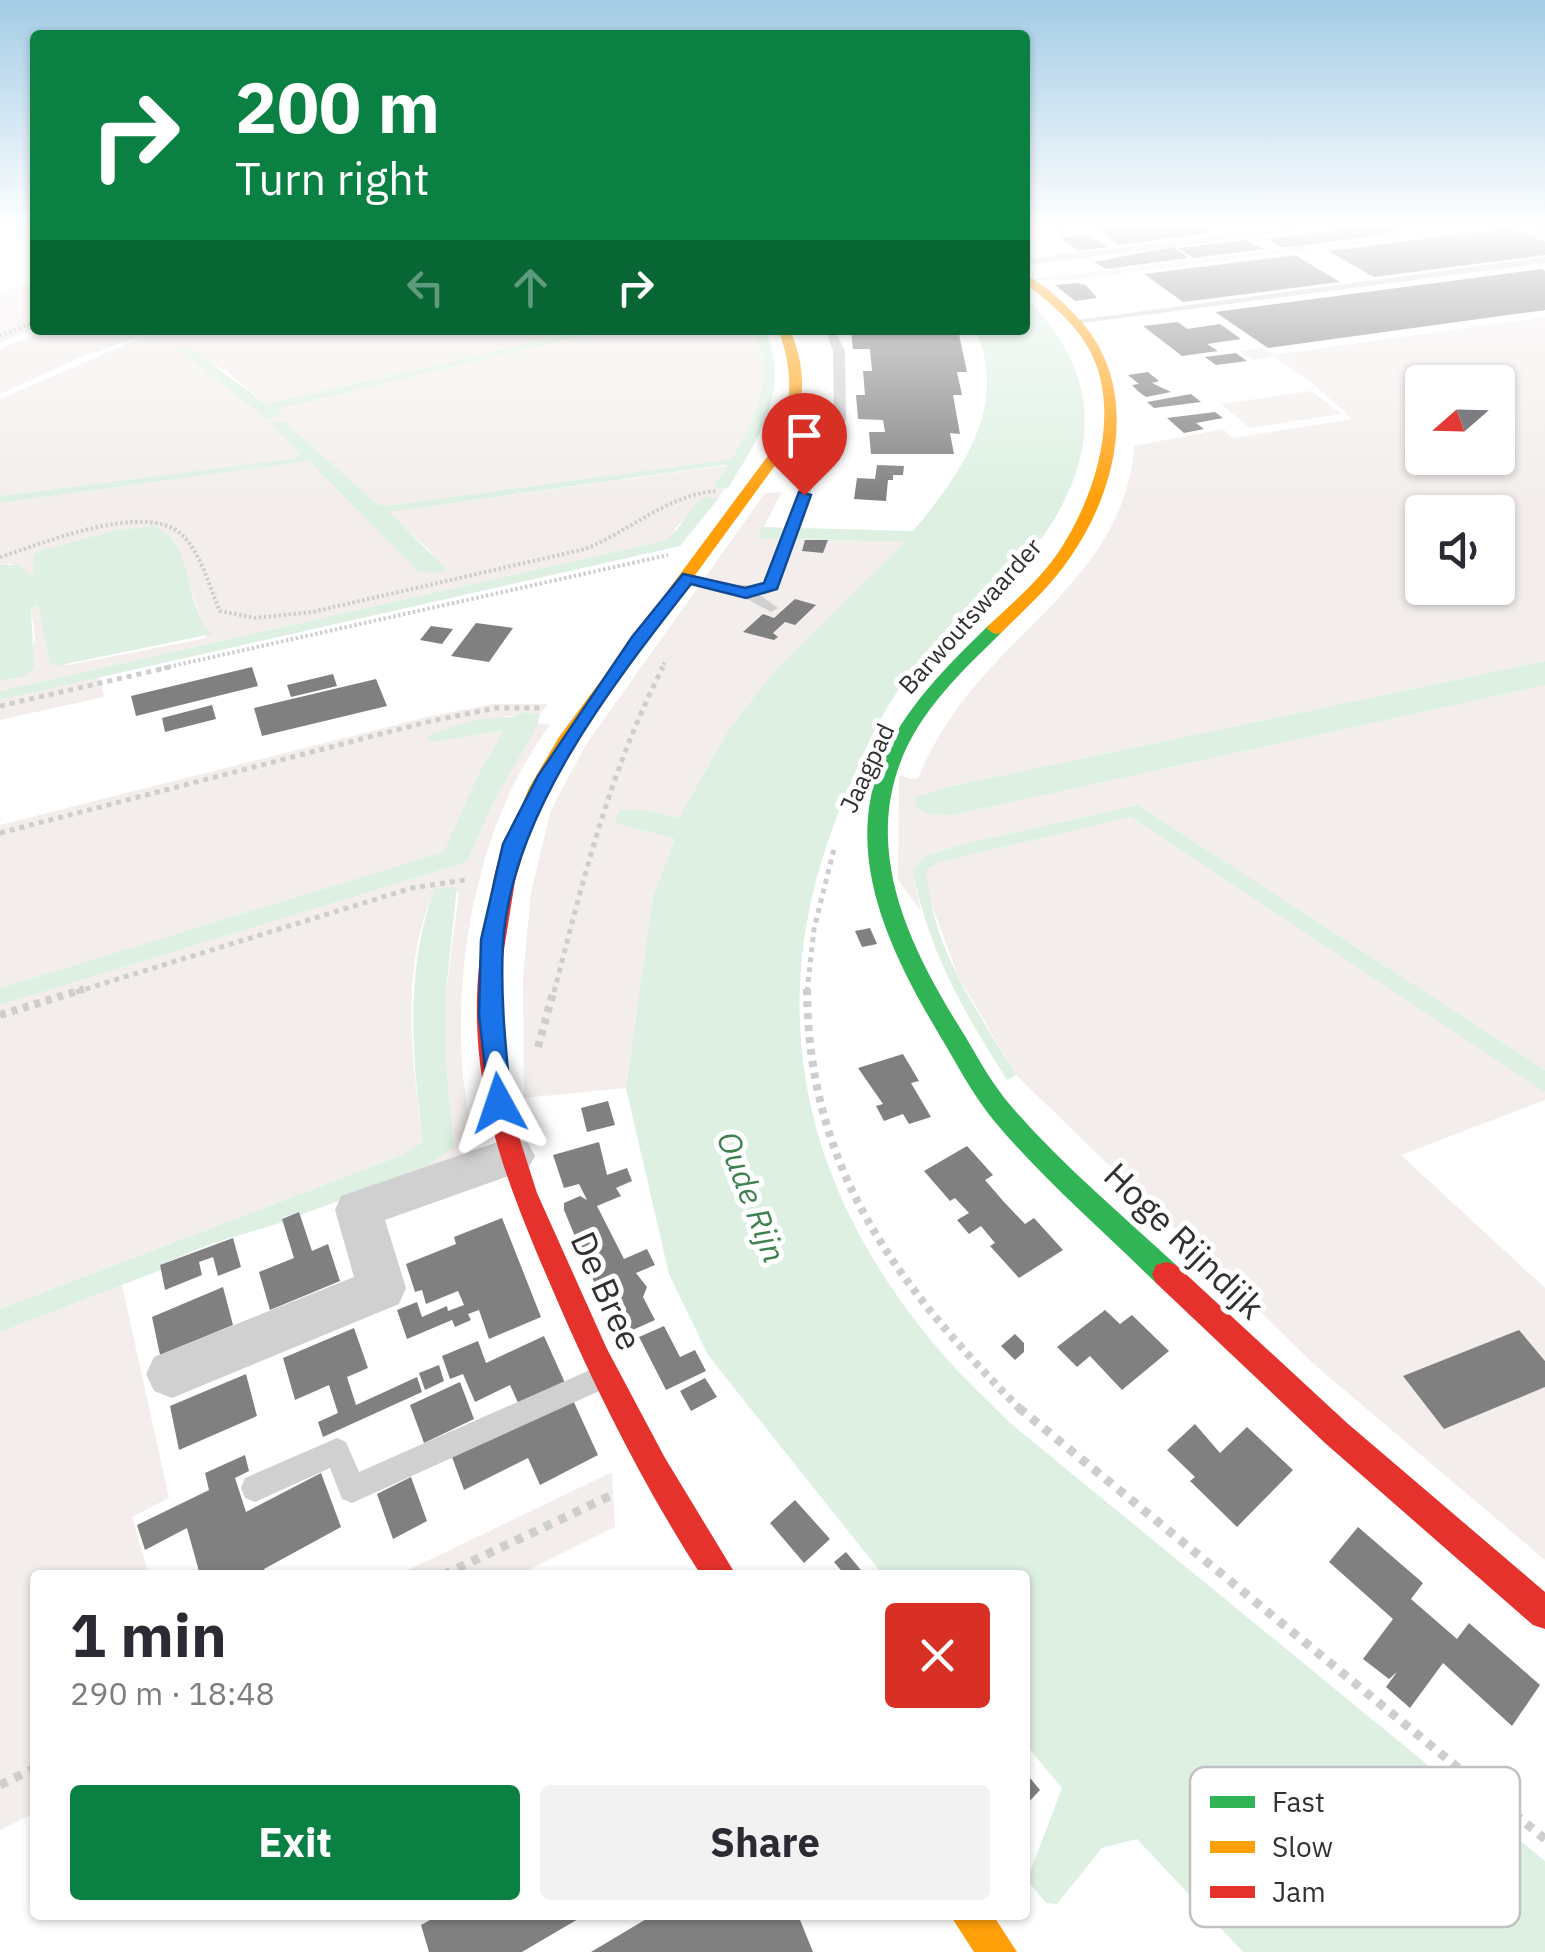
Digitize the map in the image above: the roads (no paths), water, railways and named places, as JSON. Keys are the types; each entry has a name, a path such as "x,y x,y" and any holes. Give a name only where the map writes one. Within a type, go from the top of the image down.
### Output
{"street":[{"name":"Barwoutswaarder","path":"878,846 884,782 904,732 932,692 1061,560 1089,509 1107,449 1112,412 1108,374 1095,347 1074,321"},
{"name":"De Bree","path":"717,1570 654,1476 605,1375 508,1143 491,1015 492,940 514,844 557,760 638,641 793,432 799,373 795,350 787,335"},
{"name":"Hoge Rijndijk","path":"878,846 882,878 918,981 1000,1111 1210,1318 1545,1613"},
{"path":"172,1374 382,1288 358,1210 508,1143"},
{"path":"973,1920 998,1952"}],"lane":[{"path":"1074,321 1089,319"},
{"path":"746,593 771,586 814,466 840,419 838,350 832,335"},
{"path":"815,434 831,436"},
{"path":"688,577 707,586 746,593 771,608"},
{"path":"255,1488 337,1451 352,1489 605,1375"}],"water":[{"name":"Oude Rijn","path":"1030,319 1045,319 1076,371 1083,397 1082,451 1060,509 1044,535 917,665 899,689 874,731 842,804 817,879 803,952 800,1023 808,1092 826,1160 855,1226 893,1290 949,1361 1010,1423 1430,1767 1190,1767 1190,1896 1137,1839 1102,1848 1057,1904 1046,1903 1030,1884 1030,1872 1062,1788 1030,1750 1030,1570 879,1570 708,1355 669,1274 626,1088 653,896 675,839 614,823 620,810 646,810 679,818 728,731 774,672 905,542 757,538 762,527 913,531 948,486 975,437 984,411 985,358 977,335 1030,335"},
{"path":"567,335 586,335 282,408 278,416 266,419 178,349 188,347 266,404"},
{"path":"753,335 767,335 773,354 773,395 760,433 728,488 713,487 728,466 724,465 389,512 446,569 443,573 419,572 309,461 0,503 0,496 296,458 300,454 270,423 284,421 377,504 385,506 732,459 760,396 763,363"},
{"path":"707,496 718,499 680,546 0,700 0,691 663,541"},
{"path":"153,526 177,546 196,608 212,634 56,666 50,663 38,605 31,609 34,668 22,677 0,681 0,565 18,565 29,575 34,573 33,556 39,551 117,530"},
{"path":"1545,661 1545,685 953,815 929,814 916,808 915,797 952,786"},
{"path":"520,712 540,714 537,726 495,799 467,862 0,1005 0,988 444,852 478,775 504,730 432,742 427,739 431,734 473,720 518,716"},
{"path":"1138,805 1545,1070 1545,1092 1131,817 940,862 927,869 930,897 946,951 1016,1075 1007,1080 949,980 928,928 912,870 924,857 967,843"},
{"path":"457,887 445,1000 445,1053 454,1147 417,1173 210,1244 160,1265 161,1270 0,1332 0,1309 402,1155 423,1142 413,1014 418,951 435,888"},
{"path":"1520,1841 1545,1861 1545,1952 1243,1952 1220,1927 1520,1927"}]}
